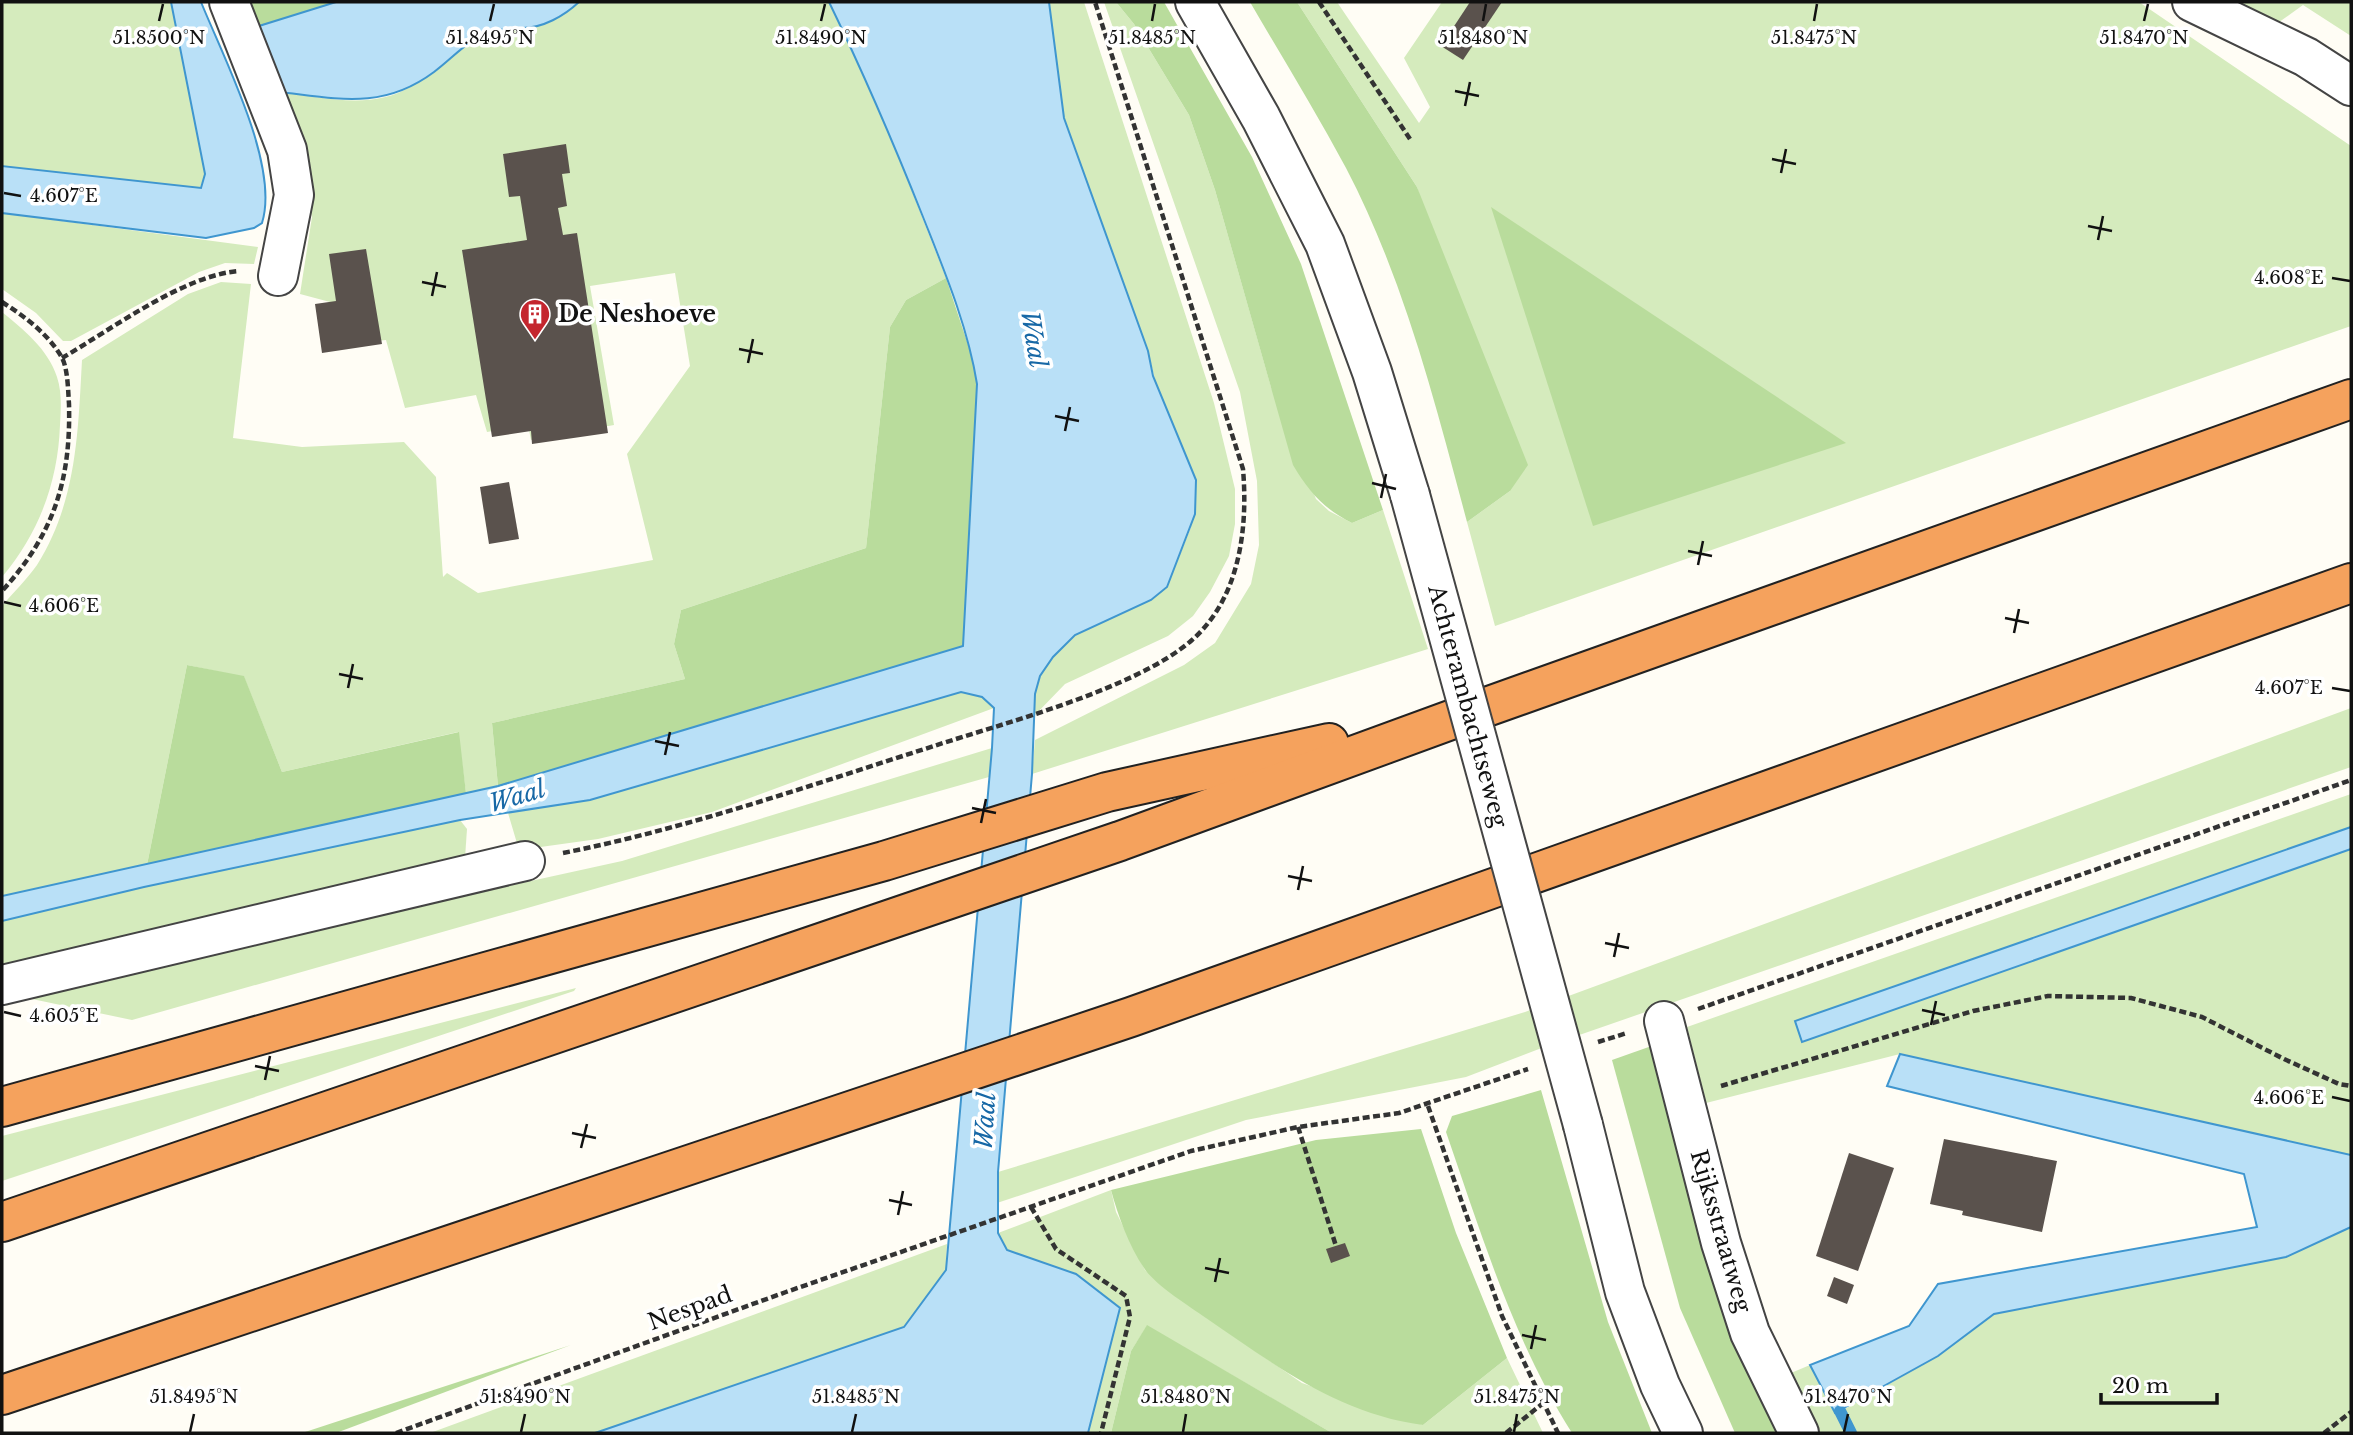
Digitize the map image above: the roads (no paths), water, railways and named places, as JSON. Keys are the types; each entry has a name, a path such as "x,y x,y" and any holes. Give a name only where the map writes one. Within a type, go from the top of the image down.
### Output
{"highway":[{"path":"2,1222 1120,841 1478,710 2351,399"},
{"path":"2,1395 1131,1017 2351,583"},
{"path":"2,1107 884,861 1107,792 1478,710"}],"street":[{"path":"229,2 287,150 293,195 278,276"},
{"name":"Achterambachtseweg","path":"1195,2 1261,118 1325,244 1372,372 1410,495 1583,1125 1625,1292 1660,1385 1683,1433"},
{"path":"2192,2 2306,57 2351,86"},
{"path":"2,985 525,861"},
{"name":"Rijksstraatweg","path":"1664,1021 1721,1242 1750,1333 1799,1433"}],"water":[{"path":"171,2 201,2 235,82 257,143 263,172 265,199 262,223 254,228 206,238 2,213 2,166 201,188 205,174"},
{"path":"336,2 579,2 567,12 545,23 490,32 467,45 434,72 397,92 378,97 341,99 280,92 259,26"},
{"name":"Waal","path":"829,2 1049,2 1064,118 1148,351 1153,376 1196,480 1195,514 1167,587 1151,600 1075,635 1053,657 1040,676 1035,694 1032,774 998,1172 998,1233 1007,1250 1076,1274 1120,1308 1088,1433 595,1433 904,1327 946,1270 992,748 994,708 982,697 961,692 590,800 460,820 144,887 2,921 2,896 498,786 963,646 977,384 973,363 954,299 923,217 878,108"},
{"path":"2351,827 2351,849 1802,1042 1795,1021"},
{"path":"1900,1054 2351,1155 2351,1227 2286,1257 1994,1314 1938,1356 1835,1413 1810,1365 1909,1326 1938,1284 2257,1227 2244,1174 1887,1086"}],"waterway":[{"path":"1840,1411 1851,1433"}],"place":[{"name":"De Neshoeve","path":"535,341"}]}
